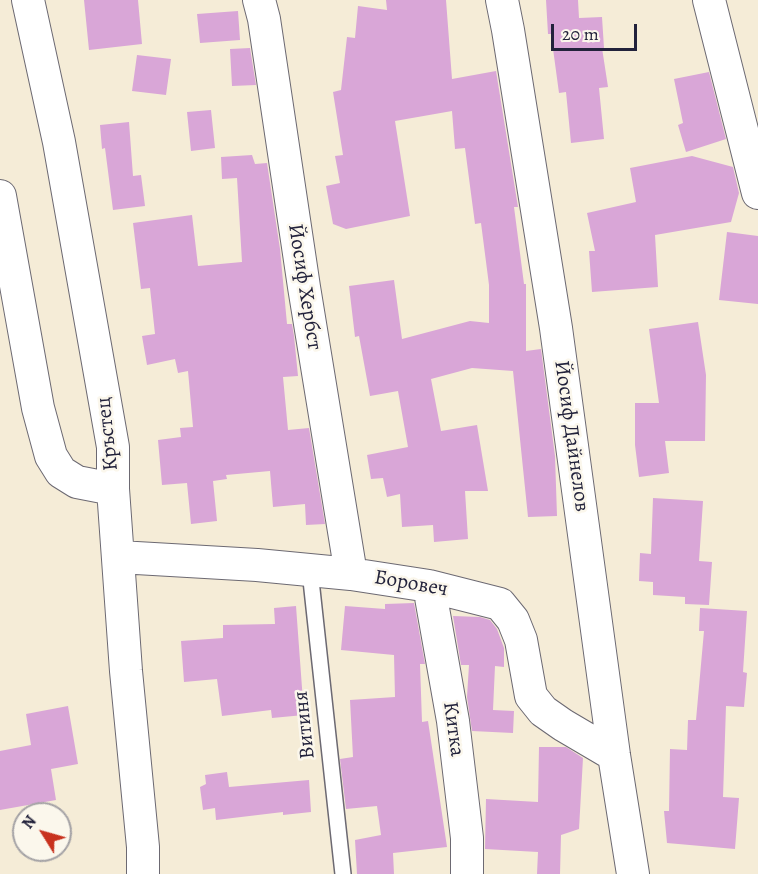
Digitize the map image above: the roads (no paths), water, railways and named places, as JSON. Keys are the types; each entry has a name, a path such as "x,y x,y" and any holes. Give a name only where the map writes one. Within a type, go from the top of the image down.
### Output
{"street":[{"name":"Кръстец","path":"28,0 59,142 113,447 113,489 126,671 143,847 143,874"},
{"name":"Йосиф Хербст","path":"259,0 264,19 304,286 351,574"},
{"name":"Йосиф Дайнелов","path":"502,0 556,328 614,755 633,874"},
{"path":"709,0 758,193"},
{"path":"0,196 38,408 51,456 61,472 77,482 113,489"},
{"name":"Боровеч","path":"119,557 257,565 351,574 429,586 500,604 513,621 521,640 531,696 543,711 614,755"},
{"name":"Китка","path":"429,586 453,721 467,838 467,874"}],"lane":[{"name":"Витиня","path":"310,571 343,874"}]}
